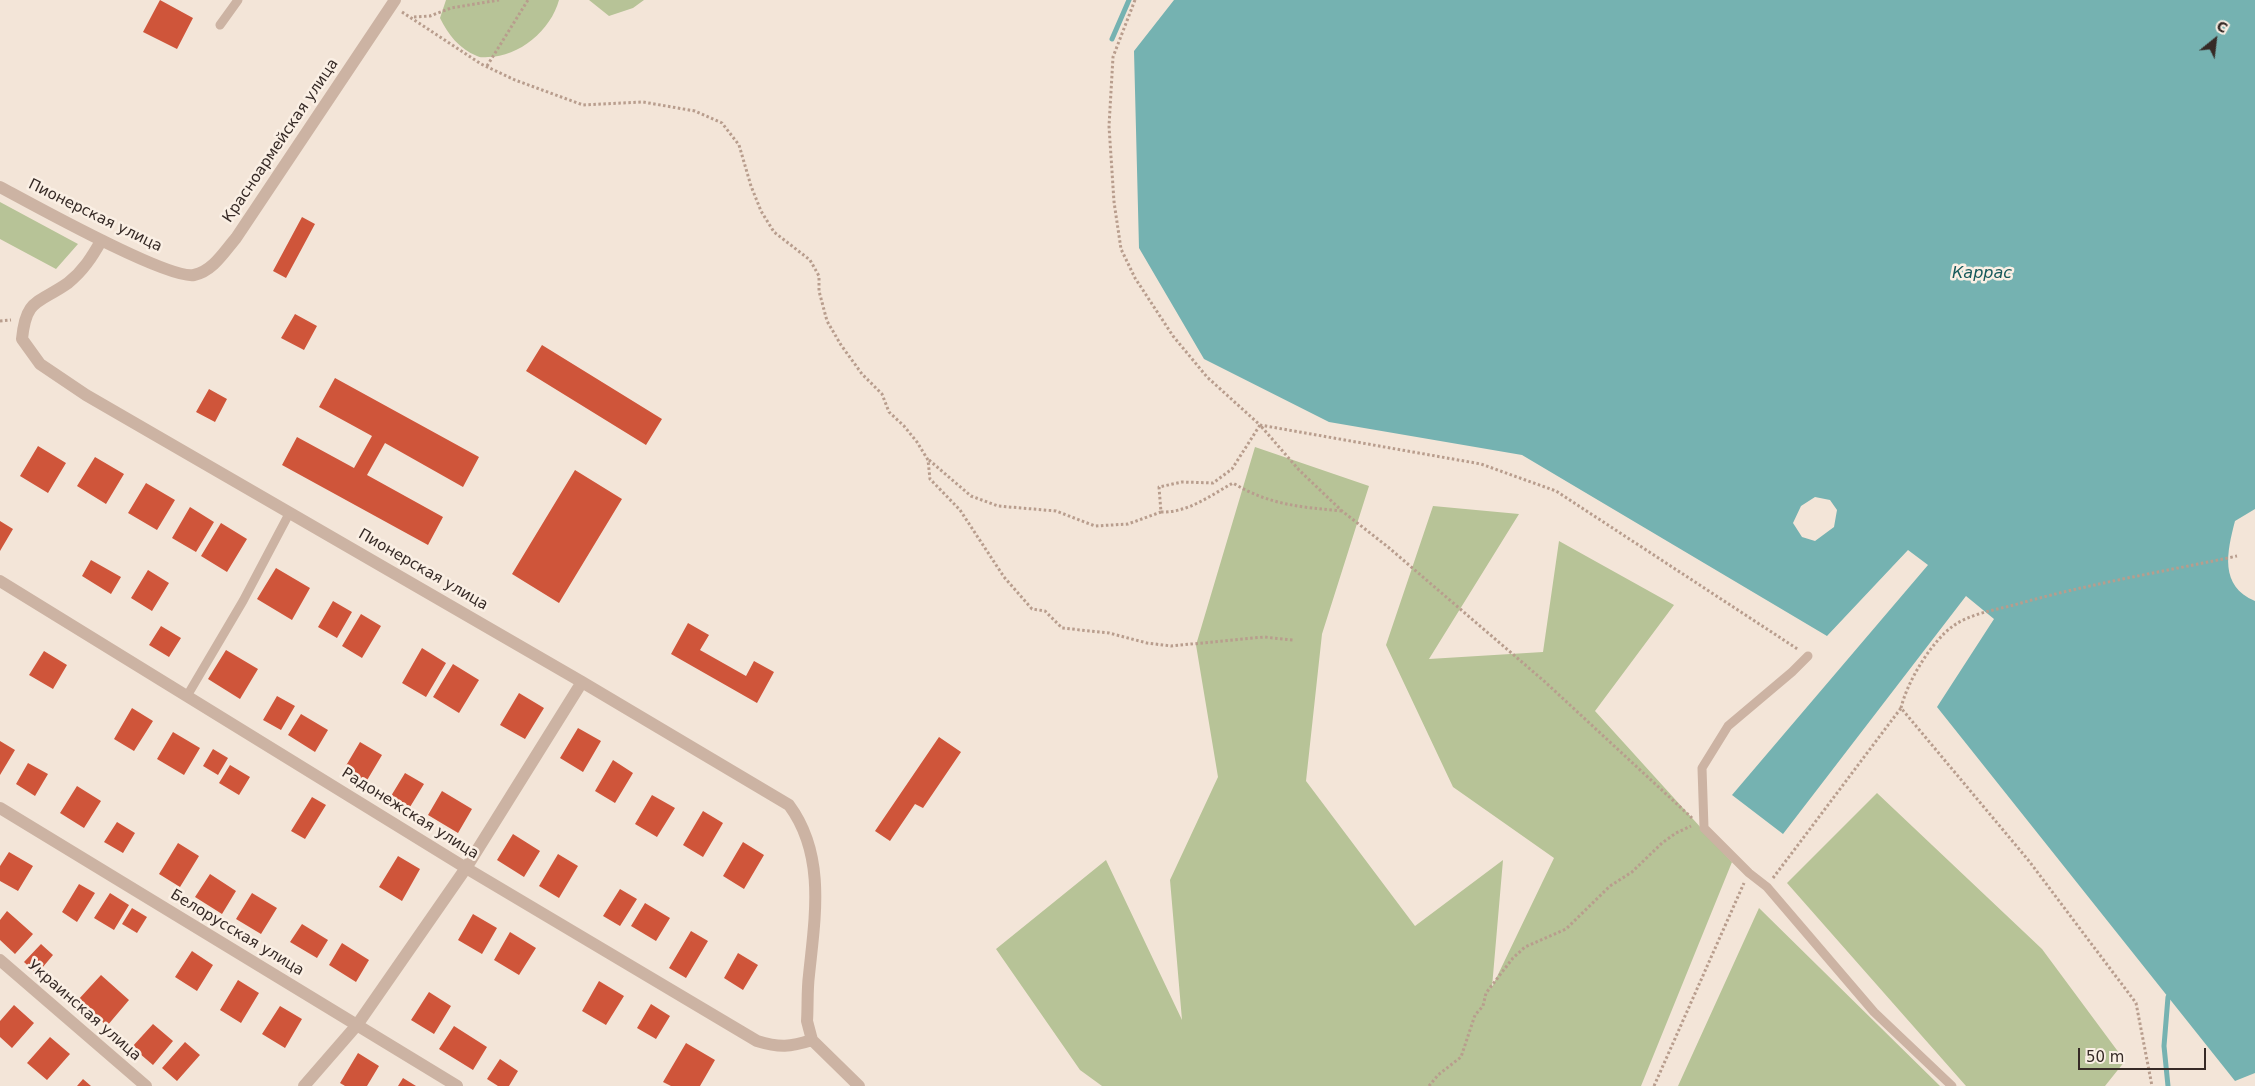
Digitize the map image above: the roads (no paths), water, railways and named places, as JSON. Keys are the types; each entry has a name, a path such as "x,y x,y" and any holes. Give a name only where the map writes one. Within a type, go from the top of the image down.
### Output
{"street":[{"name":"Красноармейская улица","path":"177,273 192,276 210,268 236,238 393,3"},
{"name":"Пионерская улица","path":"0,187 101,241 177,273"},
{"name":"Пионерская улица","path":"101,241 87,266 68,282 32,305 24,319 22,339 40,364 86,395 582,682 789,806 801,822 810,848 816,888 807,1021 812,1040"},
{"name":"Радонежская улица","path":"0,581 466,868 757,1041 775,1046 790,1046 812,1040"},
{"path":"304,1086 357,1025 466,868 582,682"},
{"name":"Белорусская улица","path":"0,808 457,1086"},
{"name":"Украинская улица","path":"0,960 146,1086"},
{"path":"812,1040 859,1086"}],"lane":[{"path":"220,26 238,0"},
{"path":"187,696 243,601 290,512"},
{"path":"1808,656 1792,672 1728,726 1702,768 1704,828 1749,873 1767,887 1874,1012 1952,1086"}],"water":[{"name":"Каррас","path":"1174,0 2255,0 2255,509 2235,521 2228,556 2228,567 2236,587 2243,595 2255,601 2255,1073 2235,1081 1937,707 1994,619 1966,596 1783,834 1732,795 1928,565 1908,550 1827,636 1522,455 1329,422 1204,359 1139,248 1134,51","holes":["1815,497 1830,500 1837,510 1834,527 1815,541 1802,537 1793,523 1801,506"]}],"waterway":[{"path":"1112,39 1129,0"},
{"path":"2168,997 2164,1046 2168,1086"}]}
